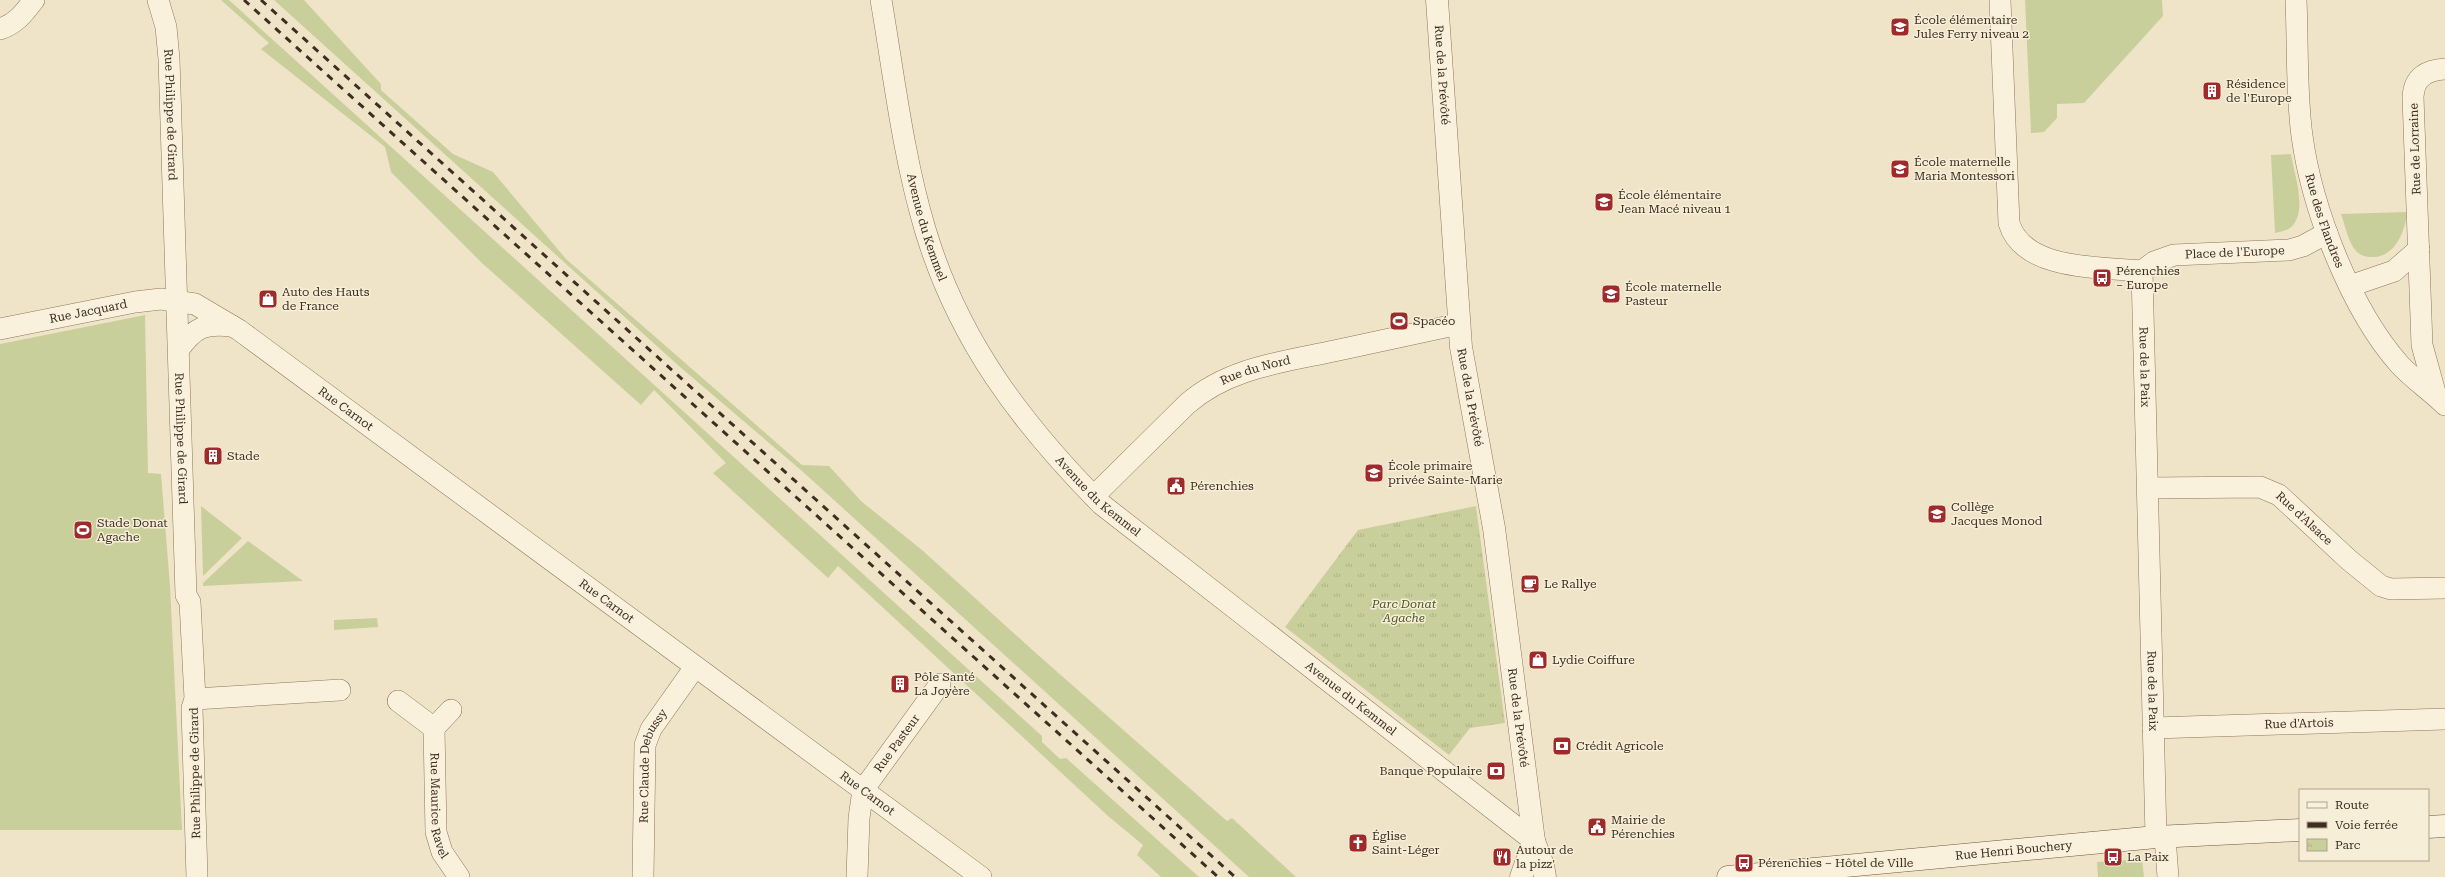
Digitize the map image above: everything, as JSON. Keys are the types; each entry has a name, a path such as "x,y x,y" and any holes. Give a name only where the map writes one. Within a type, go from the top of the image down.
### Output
{"street":[{"path":"0,29 9,26 22,16 34,0"},
{"name":"Rue Philippe de Girard","path":"158,0 166,27 169,59 178,300 186,595 190,602 195,699 192,708 197,877"},
{"name":"Avenue du Kemmel","path":"881,0 915,192 925,230 949,296 978,352 1014,406 1042,441 1094,496 1534,841"},
{"name":"Rue de la Prévôté","path":"1437,0 1459,324 1466,380 1494,528 1534,841"},
{"path":"2000,0 2009,223 2011,230 2025,249 2045,259 2142,271"},
{"name":"Rue des Flandres","path":"2296,0 2302,136 2320,213 2327,233 2350,286 2377,335 2401,366 2441,401"},
{"name":"Rue de Lorraine","path":"2441,401 2422,345 2413,91 2419,79 2424,74 2445,69"},
{"name":"Place de l'Europe","path":"2142,271 2154,262 2174,255 2289,250 2303,246 2327,233"},
{"path":"2350,286 2394,271 2419,249"},
{"name":"Rue de la Paix","path":"2142,271 2153,728 2160,837 2168,877"},
{"path":"2394,271 2409,275 2420,284"},
{"name":"Rue Jacquard","path":"0,329 142,300 178,300"},
{"name":"Rue Carnot","path":"178,300 202,306 232,326 981,877"},
{"name":"Rue du Nord","path":"1094,496 1187,404 1203,391 1225,379 1266,365 1459,324"},
{"path":"179,349 189,335 199,328 214,325 232,326"},
{"name":"Rue d'Alsace","path":"2148,488 2260,487 2279,496 2349,560 2381,586 2391,589 2445,588"},
{"name":"Rue Claude Debussy","path":"643,877 645,746 651,729 695,667"},
{"name":"Rue Pasteur","path":"857,877 859,818 863,790 940,684"},
{"path":"195,699 340,690"},
{"path":"398,701 434,728 451,710"},
{"name":"Rue d'Artois","path":"2153,728 2445,719"},
{"name":"Rue Maurice Ravel","path":"434,728 436,832 442,852 459,877"},
{"path":"2429,827 2445,826"},
{"name":"Rue Henri Bouchery","path":"1728,877 1873,870 2160,837 2299,830"},
{"path":"1521,877 1534,841"},
{"path":"1534,841 1543,864 1545,877"}],"green space":[{"path":"221,0 229,0 1042,736 1042,742 1060,759 1066,758 1199,877 1161,877 1137,855 1143,845 1108,816 838,566 828,578 713,473 726,463 654,390 641,405 483,264 391,172 385,147 261,49 269,43"},
{"path":"274,0 304,0 381,84 381,90 453,154 493,172 566,259 802,465 829,466 861,501 922,550 1038,655 1227,821 1232,818 1296,877 1249,877 802,471 680,367"},
{"path":"2025,0 2162,0 2163,16 2084,103 2057,104 2057,118 2044,132 2031,133"},
{"path":"2291,154 2299,193 2299,213 2296,221 2290,228 2285,231 2275,233 2271,155"},
{"path":"2407,212 2404,228 2397,243 2386,254 2378,257 2364,256 2356,251 2349,238 2341,214"},
{"name":"Stade Donat Agache","path":"145,315 148,473 161,474 170,586 182,830 0,830 0,344"},
{"path":"201,506 242,538 203,576"},
{"name":"Parc Donat Agache","path":"1476,506 1505,723 1470,728 1449,755 1285,627 1358,530"},
{"path":"248,541 303,581 203,586 203,583"},
{"path":"377,618 378,627 334,630 334,620"},
{"path":"2142,859 2144,877 2098,877 2097,862"}],"railway":[{"path":"244,0 1218,877"},
{"path":"261,0 1235,877"}],"place":[{"name":"École élémentaire Jules Ferry niveau 2","path":"1900,27"},
{"name":"Résidence de l'Europe","path":"2212,91"},
{"name":"École maternelle Maria Montessori","path":"1900,169"},
{"name":"École élémentaire Jean Macé niveau 1","path":"1604,202"},
{"name":"Pérenchies – Europe","path":"2102,278"},
{"name":"École maternelle Pasteur","path":"1611,294"},
{"name":"Auto des Hauts de France","path":"268,299"},
{"name":"Spacéo","path":"1399,321"},
{"name":"Stade","path":"213,456"},
{"name":"École primaire privée Sainte-Marie","path":"1374,473"},
{"name":"Pérenchies","path":"1176,486"},
{"name":"Collège Jacques Monod","path":"1937,514"},
{"name":"Stade Donat Agache","path":"83,530"},
{"name":"Le Rallye","path":"1530,584"},
{"name":"Lydie Coiffure","path":"1538,660"},
{"name":"Pôle Santé La Joyère","path":"900,684"},
{"name":"Crédit Agricole","path":"1562,746"},
{"name":"Banque Populaire","path":"1496,771"},
{"name":"Mairie de Pérenchies","path":"1597,827"},
{"name":"Église Saint-Léger","path":"1358,843"},
{"name":"Autour de la pizz'","path":"1502,857"},
{"name":"La Paix","path":"2113,857"},
{"name":"Pérenchies – Hôtel de Ville","path":"1744,863"}]}
